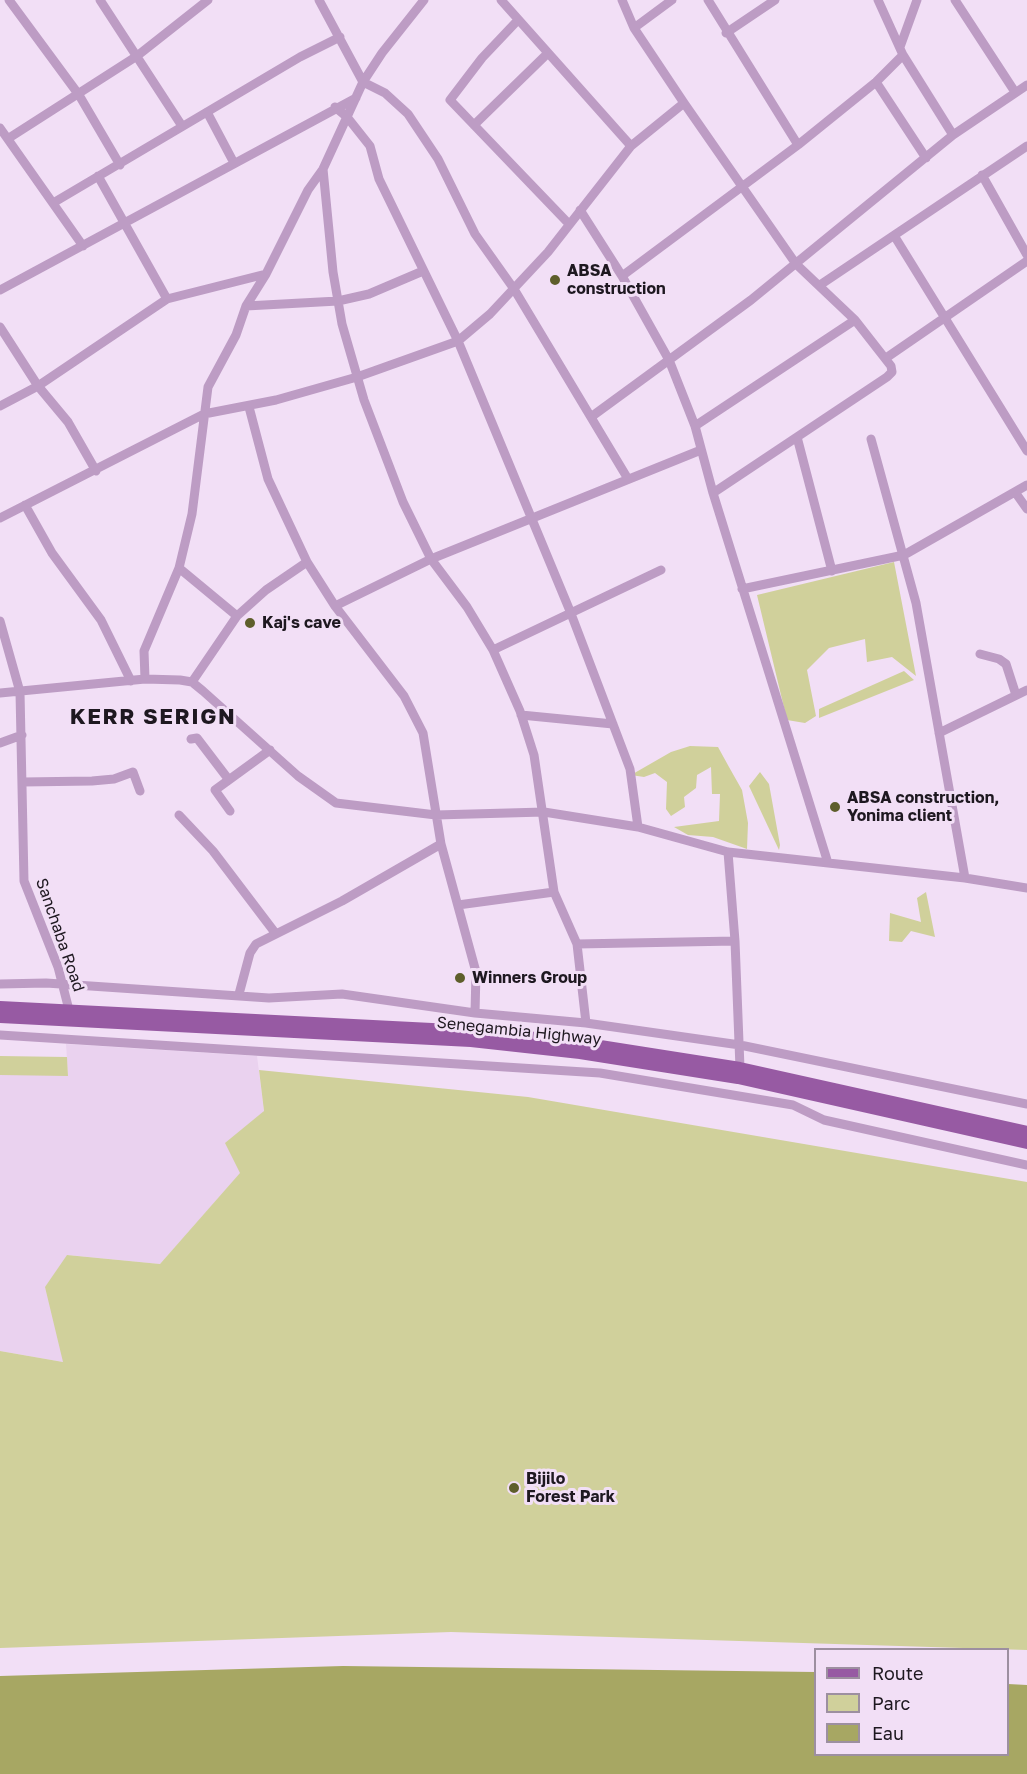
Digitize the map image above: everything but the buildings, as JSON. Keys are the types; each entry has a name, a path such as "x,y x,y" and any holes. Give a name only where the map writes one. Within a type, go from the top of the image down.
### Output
{"main road":[{"name":"Senegambia Highway","path":"0,1006 471,1031 611,1047 740,1068 1027,1132"},
{"name":"Senegambia Highway","path":"0,1017 471,1041 580,1053 738,1078 1027,1143"}],"street":[{"path":"9,0 79,95 120,165"},
{"path":"100,0 182,126"},
{"path":"9,138 137,57 208,0"},
{"path":"319,0 363,82 385,93 408,114 438,159 475,234 514,289 628,479"},
{"path":"145,680 144,651 179,568 192,514 208,387 236,335 246,306 266,274 308,190 324,169 363,82 382,52 424,0"},
{"path":"501,0 630,146"},
{"path":"622,0 634,28 796,264 855,320 886,358 892,372 713,494"},
{"path":"634,28 672,0"},
{"path":"708,0 726,33 798,145"},
{"path":"726,33 775,0"},
{"path":"878,0 901,51 953,135"},
{"path":"622,276 798,145 876,82 901,51 917,0"},
{"path":"955,0 1015,92"},
{"path":"518,20 482,58 450,100 569,224"},
{"path":"53,203 182,126 340,37"},
{"path":"474,125 548,52"},
{"path":"876,82 926,158"},
{"path":"591,417 796,264 953,135 1027,85"},
{"path":"0,290 335,107 356,98"},
{"path":"0,518 68,481 96,471 204,414 249,407 357,377 458,341 514,289 630,146 684,103"},
{"path":"335,107 347,117 370,146 379,178 458,341 570,611 630,769 638,827"},
{"path":"207,112 234,163"},
{"path":"0,128 83,246"},
{"path":"820,285 895,237 1027,146"},
{"path":"324,169 338,301 357,377 403,502 431,559 493,650 521,715 534,755 554,892 577,944 586,1023"},
{"path":"982,175 1027,255"},
{"path":"98,176 167,299"},
{"path":"580,210 622,276 669,360 695,426 713,494 828,863"},
{"path":"895,237 1027,451"},
{"path":"886,358 1027,261"},
{"path":"246,306 338,301 369,294 423,271"},
{"path":"0,406 38,386 167,299 266,274"},
{"path":"695,426 855,320"},
{"path":"0,327 38,386 68,422 96,471"},
{"path":"249,407 268,478 307,562 335,606 404,696 423,733 441,844 476,972 475,1013"},
{"path":"797,437 832,571"},
{"path":"871,439 916,603 965,878"},
{"path":"335,606 431,559 700,450"},
{"path":"742,589 904,555 1027,485"},
{"path":"1016,492 1027,508"},
{"path":"25,505 52,553 101,620 131,681"},
{"path":"192,682 237,616 266,590 307,562"},
{"path":"179,568 237,616"},
{"path":"493,650 570,611 661,570"},
{"name":"Sanchaba Road","path":"0,621 21,692 24,881 48,938 69,1010"},
{"path":"980,654 999,659 1006,664 1016,695"},
{"path":"0,693 145,680 192,682 298,776 336,802 436,815 544,812 638,827 728,852 965,878 1027,888"},
{"path":"939,733 1027,690"},
{"path":"521,715 613,724"},
{"path":"0,743 22,735"},
{"path":"191,739 197,738 229,780"},
{"path":"230,811 215,790 270,750"},
{"path":"23,782 114,779 133,772 140,791"},
{"path":"179,815 213,851 276,934"},
{"path":"240,994 250,953 256,944 441,844"},
{"path":"728,852 735,941 740,1068"},
{"path":"458,905 554,892"},
{"path":"577,944 735,941"},
{"path":"0,984 240,994 269,998 342,994 475,1013 586,1023 740,1045 1027,1104"},
{"path":"0,1035 600,1073 793,1105 824,1120 1027,1165"}],"shaded area":[{"path":"66,1044 257,1056 264,1111 241,1173 160,1264 68,1255 63,1362 0,1351 0,1075 68,1075"}],"green space":[{"path":"894,562 916,676 892,657 867,662 865,639 829,648 807,670 816,716 805,723 787,720 757,595"},
{"path":"904,671 914,680 819,718 819,709"},
{"path":"690,746 718,747 742,790 748,823 747,849 713,837 688,835 674,827 719,821 720,794 712,794 711,767 697,775 696,788 684,797 685,807 671,816 666,809 667,782 655,773 644,777 631,775 671,752"},
{"path":"760,772 769,784 779,850 749,786"},
{"path":"926,892 935,937 911,931 902,942 889,941 890,913 921,922 917,898"},
{"path":"0,1056 67,1057 68,1076 0,1075"},
{"name":"Bijilo Forest Park","path":"259,1070 528,1097 1027,1182 1027,1650 451,1632 0,1648 0,1351 63,1362 45,1287 67,1255 160,1264 240,1173 225,1143 264,1111"}],"water":[{"path":"343,1666 814,1672 814,1756 1009,1756 1009,1684 1027,1685 1027,1774 0,1774 0,1676"}],"place":[{"name":"ABSA construction","path":"555,280"},
{"name":"Kaj's cave","path":"250,623"},
{"name":"ABSA construction, Yonima client","path":"835,807"},
{"name":"Winners Group","path":"460,978"},
{"name":"Bijilo Forest Park","path":"514,1488"}],"district":[{"name":"KERR SERIGN","path":"153,717"}]}
